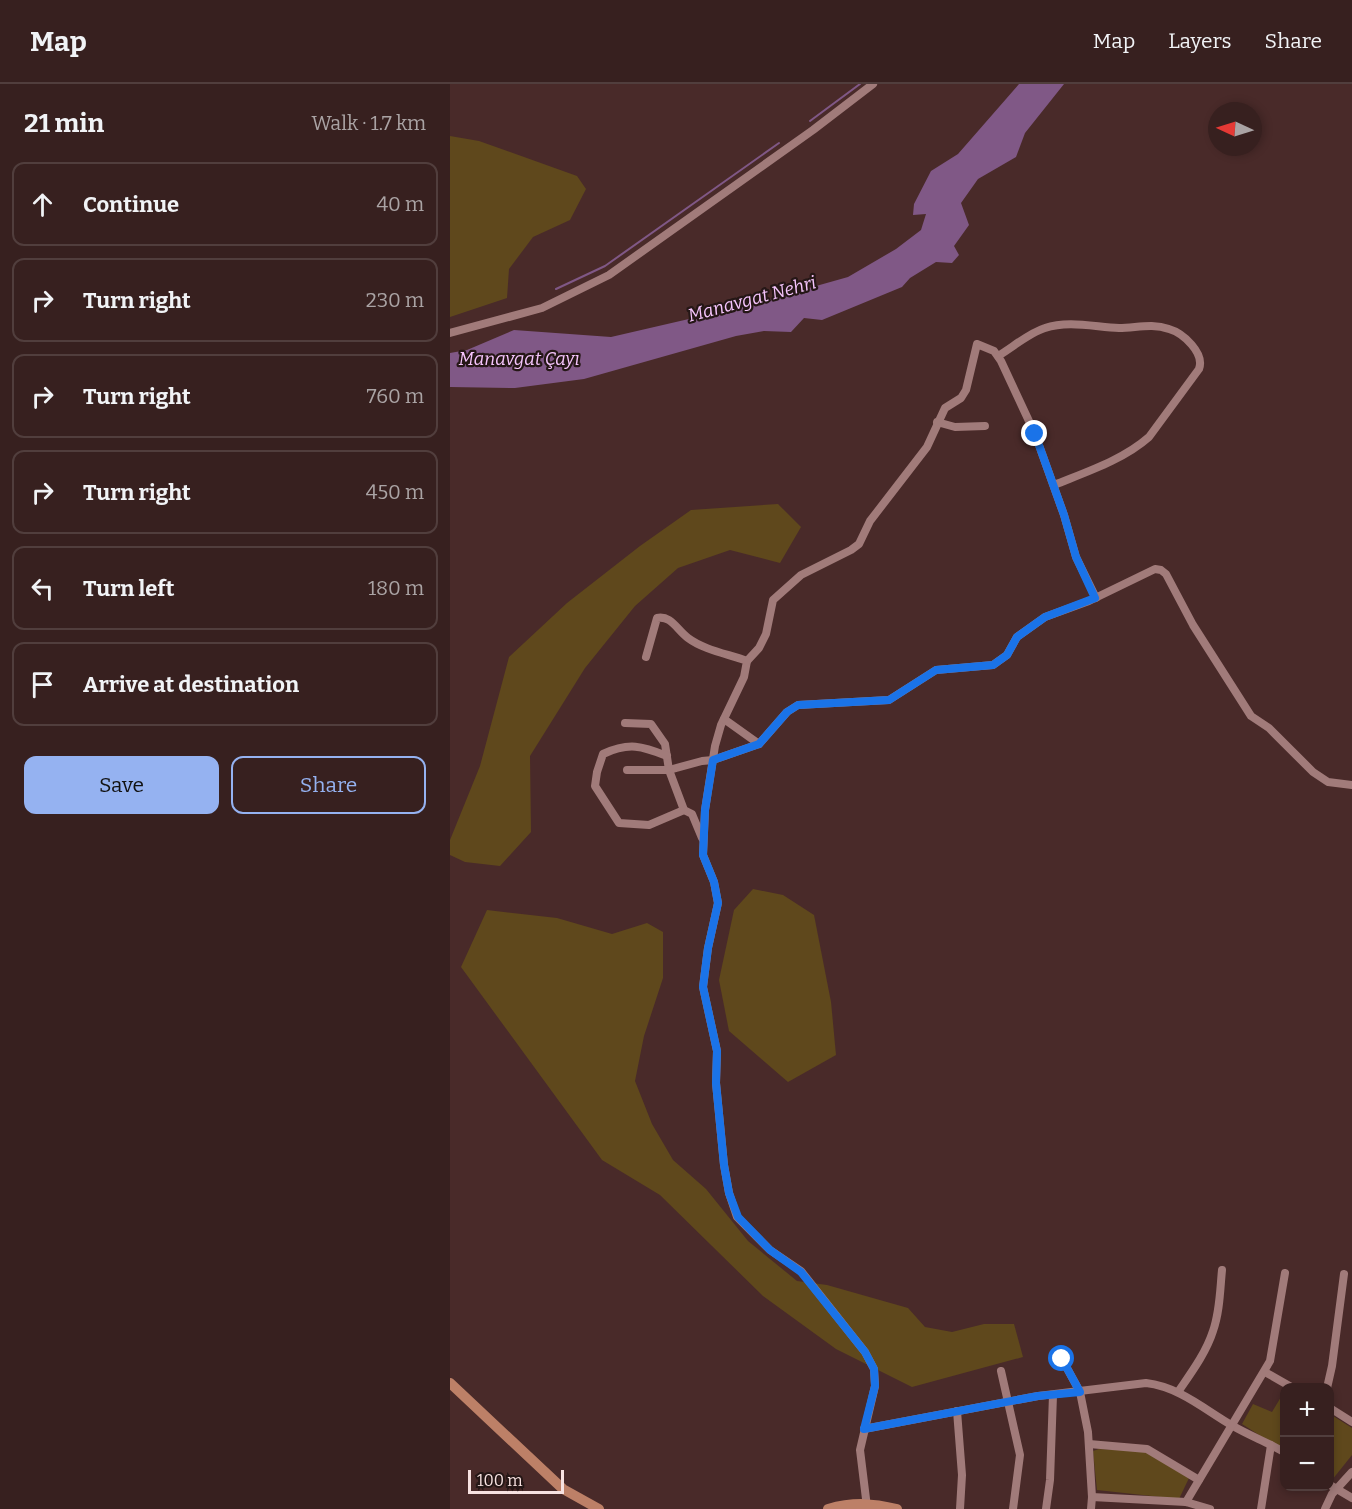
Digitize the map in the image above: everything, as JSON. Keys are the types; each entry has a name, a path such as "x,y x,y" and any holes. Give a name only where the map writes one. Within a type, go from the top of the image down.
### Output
{"street":[{"path":"450,333 542,308 609,275 813,130 873,84"},
{"path":"998,356 1046,328 1075,324 1121,328 1156,326 1170,329 1181,334 1200,356 1199,369 1149,437 1139,446 1109,462 1054,485"},
{"path":"867,1506 860,1450 875,1386 874,1369 865,1352 801,1272 770,1250 738,1217 729,1193 716,1083 717,1051 703,987 708,948 718,903 714,882 703,855 705,810 715,746 724,719 744,677 747,661 759,648 766,634 773,600 801,575 859,544 870,521 927,447 945,408 961,398 966,390 977,344 994,351 998,356 1035,434 1054,485 1076,557 1095,598"},
{"path":"937,422 955,428 985,426"},
{"path":"627,770 669,770 713,760 759,744 787,712 798,705 889,700 936,670 993,665 1007,655 1017,637 1045,617 1095,598 1155,569 1166,574 1193,625 1251,716 1269,728 1313,772 1328,782 1352,785"},
{"path":"646,657 653,626 660,617 674,624 688,639 715,651 747,661"},
{"path":"724,719 759,744"},
{"path":"625,723 651,724 665,744 669,770 684,810 692,814 704,842"},
{"path":"667,756 648,748 631,745 614,749 603,754 595,786 619,823 649,825 684,810"},
{"path":"1178,1392 1197,1364 1213,1333 1218,1314 1222,1270"},
{"path":"1186,1502 1265,1372 1273,1348 1285,1273"},
{"path":"1328,1383 1344,1274"},
{"path":"1062,1359 1080,1392 1089,1444 1091,1509"},
{"path":"1001,1371 1020,1455 1013,1509"},
{"path":"1265,1372 1284,1383"},
{"path":"450,1383 563,1489 599,1509"},
{"path":"864,1429 1008,1401 1146,1383 1157,1384 1178,1392 1233,1426 1280,1450"},
{"path":"1046,1509 1050,1480 1053,1395"},
{"path":"957,1411 962,1475 960,1509"},
{"path":"1334,1411 1352,1422"},
{"path":"1089,1444 1147,1449 1199,1480"},
{"path":"1261,1509 1271,1445"},
{"path":"1334,1486 1352,1472"},
{"path":"1334,1488 1352,1498"},
{"path":"1325,1509 1332,1491"},
{"path":"1092,1497 1140,1505 1186,1502 1210,1509"},
{"path":"828,1509 848,1504 897,1509"}],"shaded area":[{"path":"450,136 479,141 577,176 586,189 570,220 533,237 509,269 507,298 450,317"},
{"path":"778,504 801,527 780,563 730,550 678,568 635,606 585,668 530,756 531,832 500,866 465,862 450,855 450,840 480,766 509,657 567,603 640,546 691,510"},
{"path":"753,889 783,895 814,915 831,1002 836,1055 788,1082 729,1031 719,980 734,910"},
{"path":"487,910 557,918 612,934 647,923 663,932 663,978 644,1036 635,1081 652,1124 673,1160 706,1189 748,1241 797,1281 827,1285 908,1308 925,1327 952,1332 984,1324 1014,1324 1023,1357 912,1387 836,1349 763,1296 660,1195 602,1160 461,967"},
{"path":"1280,1399 1280,1448 1242,1424 1253,1404 1272,1412"},
{"path":"1334,1417 1352,1428 1352,1455 1334,1478"},
{"path":"1099,1449 1147,1451 1189,1478 1179,1499 1097,1490 1093,1451"}],"water":[{"name":"Manavgat Çayı","path":"1019,84 1064,84 1025,133 1016,157 978,179 961,203 969,225 954,246 959,255 952,263 936,262 910,278 902,287 822,320 804,318 791,332 764,331 736,336 584,379 515,388 450,387 450,353 467,350 514,330 611,337 745,306 848,277 896,249 921,230 926,214 913,215 914,204 931,171 958,154"}],"waterway":[{"path":"810,121 860,84"},
{"path":"556,289 605,266 779,143"}],"route":[{"path":"1035,434 1064,515 1076,557 1095,598 1045,617 1017,637 1007,655 993,665 936,670 889,700 798,705 787,712 759,744 713,760 705,810 703,855 714,882 718,903 708,948 703,987 717,1051 716,1083 729,1193 738,1217 754,1236 801,1272 865,1352 874,1369 875,1386 864,1429 1038,1396 1080,1392 1062,1359"}],"water label":[{"name":"Manavgat Nehri","path":"752,299"}]}
